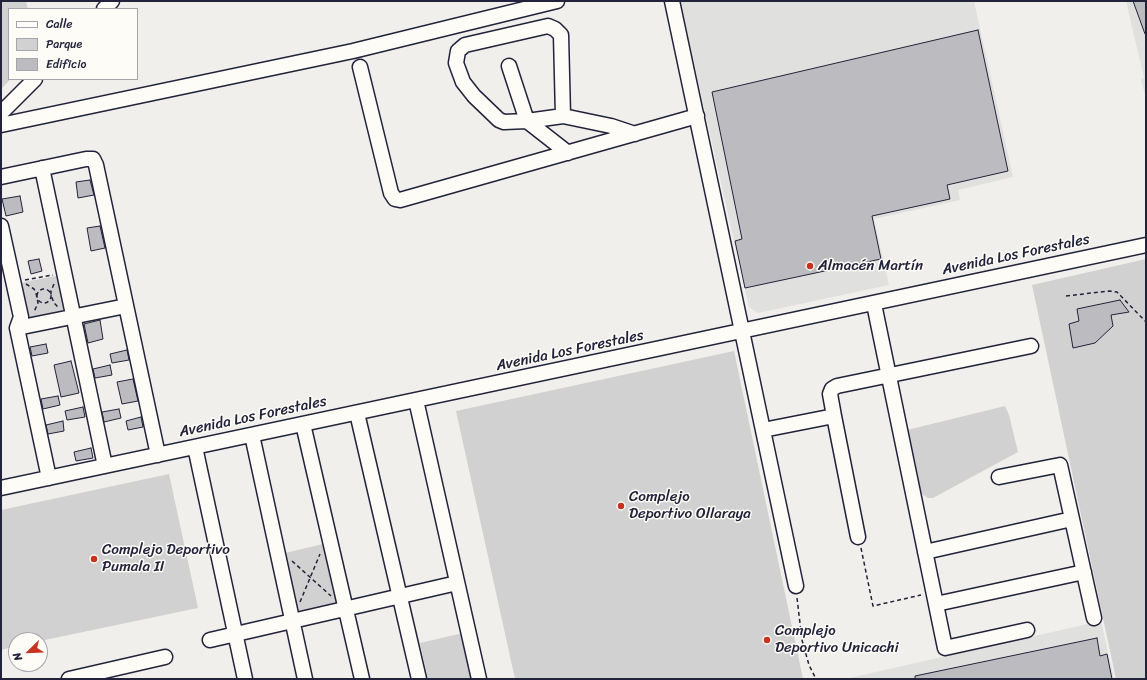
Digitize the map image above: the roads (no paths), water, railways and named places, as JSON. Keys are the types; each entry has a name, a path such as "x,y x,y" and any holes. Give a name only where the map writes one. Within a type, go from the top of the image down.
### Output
{"street":[{"path":"1,125 353,51 557,1"},
{"path":"672,1 796,586"},
{"path":"564,116 561,35 556,29 548,26 465,44 458,51 456,63 463,82 499,120 504,122 527,122 564,116 611,126 635,134"},
{"path":"509,66 527,122 568,153"},
{"path":"360,67 391,193 395,199 400,200 697,116"},
{"path":"1,113 34,80"},
{"path":"1,178 86,159 93,159 96,164 158,455"},
{"path":"42,168 105,466"},
{"path":"1,226 14,284 19,323 49,478"},
{"name":"Avenida Los Forestales","path":"1,488 874,304 1146,245"},
{"path":"874,304 945,648 1027,630"},
{"path":"19,323 74,317 126,306"},
{"path":"858,537 830,394 832,389 837,386 1030,346"},
{"path":"416,400 479,679"},
{"path":"357,413 419,679"},
{"path":"763,430 834,416"},
{"path":"303,424 362,679"},
{"path":"252,435 306,679"},
{"path":"195,447 245,679"},
{"path":"999,477 1060,465 1094,618"},
{"path":"925,552 1072,519"},
{"path":"934,599 1084,572"},
{"path":"210,640 457,583"},
{"path":"69,679 165,657"}],"place":[{"name":"Almacén Martín","path":"810,266"},
{"name":"Complejo Deportivo Ollaraya","path":"621,506"},
{"name":"Complejo Deportivo Pumala II","path":"94,559"},
{"name":"Complejo Deportivo Unicachi","path":"767,640"}]}
